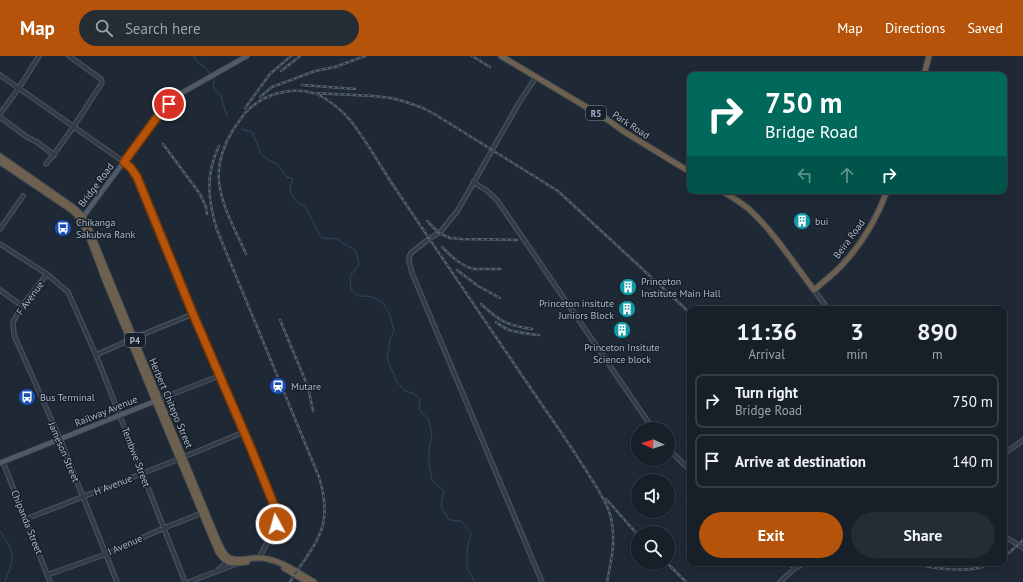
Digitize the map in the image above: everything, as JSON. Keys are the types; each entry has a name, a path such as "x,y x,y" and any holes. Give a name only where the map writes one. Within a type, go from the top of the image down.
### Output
{"highway":[{"name":"Park Road","path":"501,56 608,120 687,170"},
{"path":"925,72 929,56"},
{"name":"Herbert Chitepo Street","path":"0,156 80,212 83,217 88,226 132,339 181,458 228,560"},
{"name":"Herbert Chitepo Street","path":"0,162 76,214 87,232 105,280 132,339"},
{"path":"727,194 751,211 764,224 814,290"},
{"name":"Beira Road","path":"814,290 835,272 851,255 881,208 886,194"},
{"name":"Herbert Chitepo Street","path":"181,458 218,552 222,558 228,560"},
{"path":"228,560 260,558 273,560 280,562 314,582"},
{"path":"228,560 232,563 253,561 271,562 307,582"}],"main road":[{"name":"Bridge Road","path":"83,217 160,113 178,95 247,56"},
{"name":"Railway Avenue","path":"1,462 157,400"}],"street":[{"path":"33,56 38,58 0,116 27,137 37,142 54,155"},
{"path":"46,164 54,155 102,83 101,78 68,56"},
{"path":"0,75 124,162 131,168 137,177 276,510 276,524 260,558"},
{"path":"536,77 519,103 458,210 442,230 411,253 409,261 412,273 542,582"},
{"path":"473,182 486,190 497,200 648,422"},
{"path":"0,230 23,196"},
{"name":"Tembwe Street","path":"0,244 47,274 68,292 96,355 185,582"},
{"name":"F Avenue","path":"13,322 22,306 47,274"},
{"path":"0,290 22,306"},
{"path":"814,290 826,306"},
{"path":"96,355 193,314"},
{"name":"Jameson Street","path":"13,322 14,335 60,439 117,582"},
{"name":"Railway Avenue","path":"157,400 219,376"},
{"name":"H Avenue","path":"26,519 244,432"},
{"path":"1007,452 1023,440"},
{"path":"675,456 687,467"},
{"name":"Chipanda Street","path":"1,462 26,519 50,582"},
{"name":"I Avenue","path":"48,575 106,554 202,513"},
{"path":"1007,538 1023,548"},
{"path":"215,573 228,560"},
{"path":"188,582 215,573 237,563"},
{"path":"780,582 799,566"}],"waterway":[{"path":"194,56 197,62 205,67 211,75"},
{"path":"212,77 214,79 213,86 221,96 227,116"},
{"path":"242,129 252,132 261,154 277,164 287,177 293,179 290,186 291,194 298,203 305,206 321,237 328,239 335,238 356,251 359,265 350,276 351,290 358,296 370,297 379,300 386,307 392,321 394,331 390,340 387,358 397,382 405,391 413,393 420,399 419,409 429,420 432,436 429,449 429,464 432,480 444,491 441,506 449,520 461,521 471,533 467,550 467,568 475,582"},
{"path":"0,531 9,545 12,556 11,566 5,582"}],"railway":[{"path":"245,108 270,74 291,56"},
{"path":"281,71 300,56"},
{"path":"260,97 272,87 315,71 335,67 365,56"},
{"path":"472,56 490,67"},
{"path":"302,85 355,89"},
{"path":"246,254 226,210 219,182 220,161 226,142 246,112 260,101 286,91 391,98 423,108 436,115 558,191 687,310"},
{"path":"317,94 339,108 356,128 395,188 565,438 599,491 609,511 613,528 613,546 607,582"},
{"path":"163,144 200,194 206,207 207,214"},
{"path":"219,146 212,167 209,188 217,230 319,477 323,495 325,509 320,534 290,582"},
{"path":"427,221 439,233 450,238 517,240"},
{"path":"442,247 456,260 473,269 500,269"},
{"path":"457,270 478,286 500,298"},
{"path":"481,304 493,315 509,324 532,329"},
{"path":"280,320 308,387 313,411"},
{"path":"496,322 511,330 539,335"},
{"path":"606,499 631,527"},
{"path":"1007,554 1023,540"},
{"path":"927,566 957,570 975,569 984,566"},
{"path":"674,570 686,582"}],"place":[{"name":"bui","path":"802,221"},
{"name":"Chikanga Sakubva Rank","path":"63,228"},
{"name":"Princeton Institute Main Hall","path":"628,287"},
{"name":"Princeton insitute Juniors Block","path":"627,309"},
{"name":"Princeton Insitute Science block","path":"622,330"},
{"name":"Mutare","path":"278,386"},
{"name":"Bus Terminal","path":"27,397"}],"route":[{"path":"169,104 160,113 124,162 131,168 137,177 219,376 250,446 276,510 276,524"}]}
